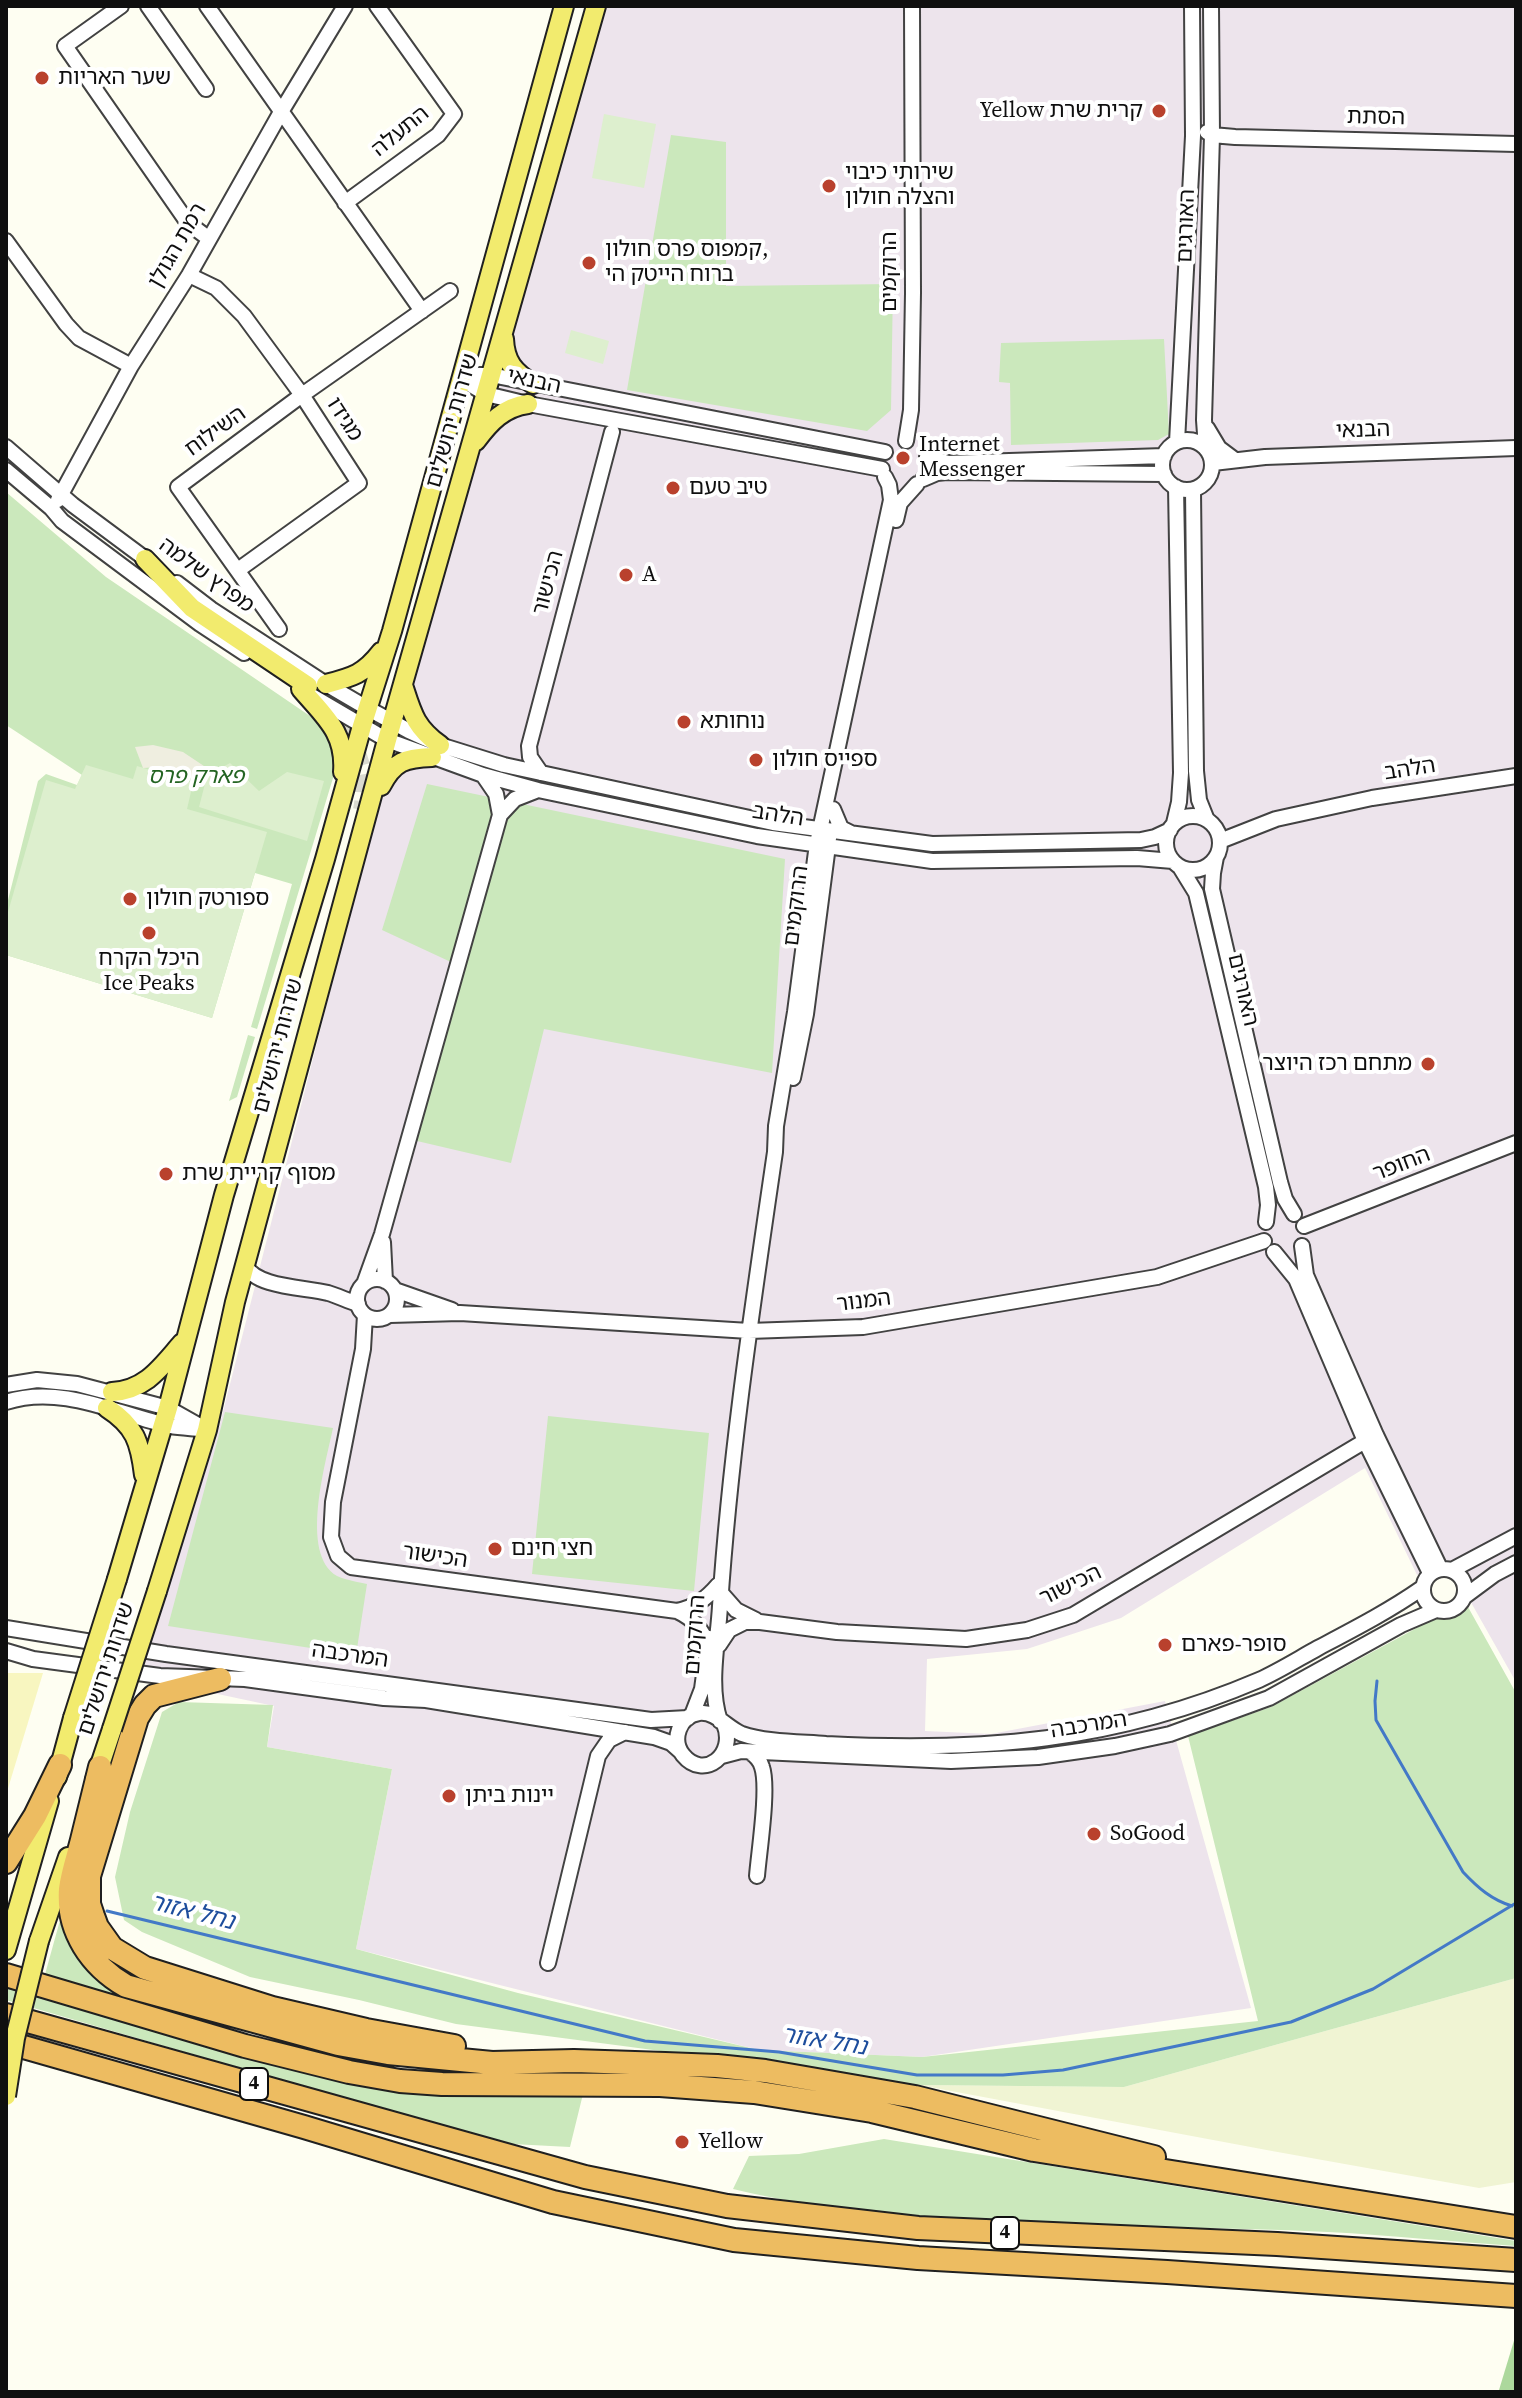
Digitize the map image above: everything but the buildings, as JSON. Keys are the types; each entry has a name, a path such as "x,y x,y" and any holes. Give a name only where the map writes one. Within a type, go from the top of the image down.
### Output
{"highway":[{"path":"220,1679 154,1696 137,1718 89,1876 89,1904 104,1939 126,1958 145,1968 272,2008 434,2043 574,2061"},
{"path":"6,1862 35,1816 60,1765"},
{"path":"100,1767 70,1889 72,1919 83,1946 94,1962 126,1986 338,2044 402,2054 492,2063 574,2061 717,2066 777,2073 889,2093 1283,2189"},
{"path":"6,1975 245,2046 349,2072 400,2081 660,2085 754,2092 872,2111 1034,2150 1516,2227"},
{"name":"4","path":"6,2015 585,2177 727,2206 918,2228 1277,2244 1516,2260"},
{"name":"4","path":"6,2042 553,2202 734,2240 918,2258 1434,2289 1516,2290"},
{"path":"1434,2289 1516,2296"}],"main road":[{"name":"שדרות ירושלים","path":"6,1950 73,1718 166,1416 224,1195 392,631 564,6"},
{"name":"שדרות ירושלים","path":"6,2096 15,2038 39,1941 100,1767 207,1430 235,1302 364,818 596,6"},
{"path":"504,330 506,357 511,368 533,384"},
{"path":"469,450 488,424 503,412 528,404"},
{"path":"145,559 192,608 312,687 338,733 344,762 340,806"},
{"path":"312,687 357,676 381,652 392,631"},
{"path":"364,818 391,770 404,760 436,751 412,714 403,685"},
{"path":"145,1485 137,1439 109,1400 144,1382 164,1365 184,1341"}],"street":[{"path":"121,6 65,46 188,223 208,238"},
{"path":"148,6 206,89"},
{"path":"207,6 422,311"},
{"name":"רמת הגולן","path":"51,508 62,495 131,366 189,275 345,6"},
{"name":"התעלה","path":"345,203 438,135 454,114 377,6"},
{"name":"הרוקמים","path":"906,441 911,410 913,293 912,6"},
{"name":"האורגים","path":"1177,442 1193,112 1192,6"},
{"name":"האורגים","path":"1206,448 1211,6"},
{"path":"1193,112 1204,130 1212,128"},
{"name":"הסתת","path":"1212,128 1235,137 1516,144"},
{"path":"8,248 79,338 131,366"},
{"name":"מגידו","path":"189,275 216,288 231,300 302,395 359,483 238,570"},
{"name":"השילוח","path":"279,629 178,487 450,291"},
{"name":"הבנאי","path":"463,380 491,375 885,452"},
{"name":"הבנאי","path":"463,380 486,394 528,404 884,473"},
{"path":"600,417 612,432 628,423"},
{"path":"1204,420 1219,448 1235,460"},
{"name":"הכישור","path":"529,746 612,432"},
{"path":"1192,440 1206,448 1213,463 1212,472 1202,486 1184,490 1168,482 1162,465 1171,446 1192,440"},
{"path":"920,482 927,472 927,457 919,446 906,441 894,444 885,452 882,460 884,473 896,486 903,488 920,482 937,473 947,472 1164,474"},
{"name":"מפרץ שלמה","path":"6,447 145,559"},
{"name":"הבנאי","path":"1213,463 1279,456 1516,448"},
{"path":"927,457 948,463 1164,456"},
{"name":"מפרץ שלמה","path":"6,470 62,521 200,624 364,717 387,740"},
{"name":"הרוקמים","path":"722,1722 714,1693 713,1646 749,1331 775,1152 806,1014 824,837 891,500 884,473"},
{"name":"הרוקמים","path":"829,808 900,503 920,482"},
{"path":"1176,487 1181,773 1179,802 1166,843 1169,856 1176,864 1193,870 1207,867 1216,857 1220,841 1199,800 1196,771 1193,490"},
{"name":"מפרץ שלמה","path":"312,687 364,717 393,722"},
{"name":"הלהב","path":"393,722 436,751 483,775 538,790 824,837 851,834 932,844 1141,840 1155,837 1172,826"},
{"name":"הלהב","path":"387,740 787,832"},
{"path":"504,765 529,746"},
{"path":"529,746 530,757 541,773"},
{"path":"483,775 496,794 500,815"},
{"name":"הלהב","path":"1220,841 1276,819 1372,798 1516,776"},
{"path":"369,1305 382,1234 500,815 515,799 538,790"},
{"path":"851,834 841,828 829,808 808,823 787,832 805,857 819,868 852,850"},
{"path":"1172,826 1187,817 1207,820"},
{"name":"הלהב","path":"824,837 852,850 932,861 1137,858 1176,864"},
{"name":"האורגים","path":"1216,857 1212,889 1280,1182 1294,1214"},
{"name":"האורגים","path":"1176,864 1196,893 1266,1187 1266,1222"},
{"name":"החופר","path":"1304,1226 1516,1143"},
{"path":"1441,1570 1376,1435 1306,1275 1302,1246 1306,1233 1304,1226 1294,1214 1278,1212 1266,1222 1263,1234 1269,1247 1296,1279 1365,1441 1441,1570 1463,1581 1464,1597"},
{"path":"369,1305 396,1303 390,1286 382,1234"},
{"path":"1269,1247 1284,1254 1302,1246"},
{"name":"המנור","path":"245,1265 252,1275 263,1280 330,1293 369,1305 749,1331 863,1327 1157,1277 1269,1247"},
{"path":"235,1302 247,1287 263,1280"},
{"path":"369,1305 374,1280 390,1286"},
{"name":"המנור","path":"390,1286 460,1313"},
{"name":"הכישור","path":"369,1305 333,1502 331,1537 338,1556 351,1567 379,1572 677,1611"},
{"path":"6,1385 53,1381 207,1430"},
{"path":"6,1402 51,1396 109,1400"},
{"name":"הכישור","path":"713,1646 736,1625 760,1622 837,1632 966,1639 1027,1630 1073,1615 1365,1441"},
{"path":"1516,1536 1441,1570 1422,1588 1426,1601 1436,1610 1453,1609 1495,1574 1516,1563"},
{"name":"המרכבה","path":"722,1722 746,1736 824,1744 944,1747 1045,1740 1091,1732 1165,1715 1261,1679 1392,1609 1422,1588"},
{"path":"677,1611 692,1607 719,1589"},
{"name":"הכישור","path":"719,1589 736,1610 760,1622"},
{"name":"המרכבה","path":"722,1756 750,1752 939,1761 1000,1760 1072,1753 1156,1737 1269,1698 1401,1625 1436,1610"},
{"path":"677,1611 694,1621 713,1646"},
{"name":"המרכבה","path":"6,1628 166,1654 651,1720 690,1716"},
{"name":"הרוקמים","path":"690,1716 702,1689 713,1646"},
{"name":"המרכבה","path":"6,1651 33,1659 160,1676 245,1679 384,1698 426,1700 665,1740 680,1752"},
{"path":"709,1714 722,1722 728,1741 722,1756 708,1764 700,1764 692,1762 680,1752 679,1728 690,1716 709,1714"},
{"path":"579,1724 591,1738 598,1756"},
{"path":"548,1963 598,1756 609,1740 625,1732"},
{"path":"750,1752 759,1759 765,1785 757,1876"},
{"path":"765,1785 770,1772 795,1755"}],"shaded area":[{"path":"603,6 1516,6 1516,1682 1447,1560 1417,1575 1365,1468 1121,1618 1027,1649 927,1659 925,1731 991,1734 1165,1701 1251,2008 922,2057 759,2050 356,1949 392,1769 267,1747 274,1706 138,1677 216,1439 408,686"},
{"path":"153,745 183,752 204,766 188,780 160,767 143,768 135,747"}],"green space":[{"path":"604,114 656,124 644,188 592,178"},
{"path":"671,135 726,142 726,286 893,284 891,410 867,431 627,390"},
{"path":"571,330 609,341 603,364 565,353"},
{"path":"1164,339 1169,434 1158,440 1011,445 1010,383 999,382 1001,343"},
{"name":"פארק פרס","path":"6,492 106,577 310,716 330,744 333,778 257,1029 251,1027 292,884 255,873 212,1018 6,955 6,908 38,781 46,774 77,785 82,775 6,725"},
{"path":"230,763 259,791 287,772 324,781 307,841 199,807 207,776"},
{"name":"ספורטק חולון","path":"86,765 133,779 137,766 193,783 187,809 267,832 212,1018 6,955 6,919 46,780 75,789"},
{"path":"427,784 785,859 772,1073 544,1029 511,1163 417,1141 453,963 382,930"},
{"path":"248,1035 255,1037 237,1097 229,1101"},
{"path":"225,1412 333,1428 318,1506 319,1548 326,1565 337,1576 367,1584 356,1655 168,1626"},
{"path":"548,1416 709,1433 694,1591 532,1574"},
{"path":"1468,1607 1516,1693 1516,1978 1124,2087 919,2085 456,2024 250,1977 142,1932 124,1920 115,1877 130,1812 162,1712 179,1702 273,1705 267,1747 392,1769 356,1949 518,1993 759,2050 922,2057 1258,2021 1188,1736 1271,1707 1435,1618 1452,1615"},
{"path":"62,1913 113,1991 115,1999 44,1978"},
{"path":"1516,1978 1516,2182 1479,2188 919,2085 1124,2087"},
{"path":"6,1985 363,2082 583,2094 570,2147 512,2144 456,2131 6,2000"},
{"path":"884,2139 1516,2241 1516,2246 1328,2232 955,2220 806,2204 733,2189 749,2156 799,2154"},
{"path":"1516,2334 1516,2391 1499,2390"}],"sand":[{"path":"6,1673 43,1673 6,1795"}],"waterway":[{"path":"1377,1681 1376,1720 1463,1872 1486,1893 1512,1906"},
{"name":"נחל אזור","path":"107,1911 645,2041 779,2052 917,2075 1003,2075 1063,2070 1291,2022 1373,1989 1516,1903"}],"tunnel":[{"path":"325,704 344,727 357,753 364,780 362,810"}],"place":[{"name":"שער האריות","path":"42,78"},
{"name":"Yellow קרית שרת","path":"1159,111"},
{"name":"שירותי כיבוי והצלה חולון","path":"829,186"},
{"name":"קמפוס פרס חולון, ברוח הייטק הי","path":"589,263"},
{"name":"Internet Messenger","path":"903,458"},
{"name":"טיב טעם","path":"673,488"},
{"name":"A","path":"626,575"},
{"name":"נוחותא","path":"684,722"},
{"name":"ספייס חולון","path":"756,760"},
{"name":"ספורטק חולון","path":"130,899"},
{"name":"היכל הקרח Ice Peaks","path":"149,933"},
{"name":"מתחם רכז היוצר","path":"1428,1064"},
{"name":"מסוף קריית שרת","path":"166,1174"},
{"name":"חצי חינם","path":"495,1549"},
{"name":"סופר-פארם","path":"1165,1645"},
{"name":"יינות ביתן","path":"449,1796"},
{"name":"SoGood","path":"1094,1834"},
{"name":"Yellow","path":"682,2142"}]}
